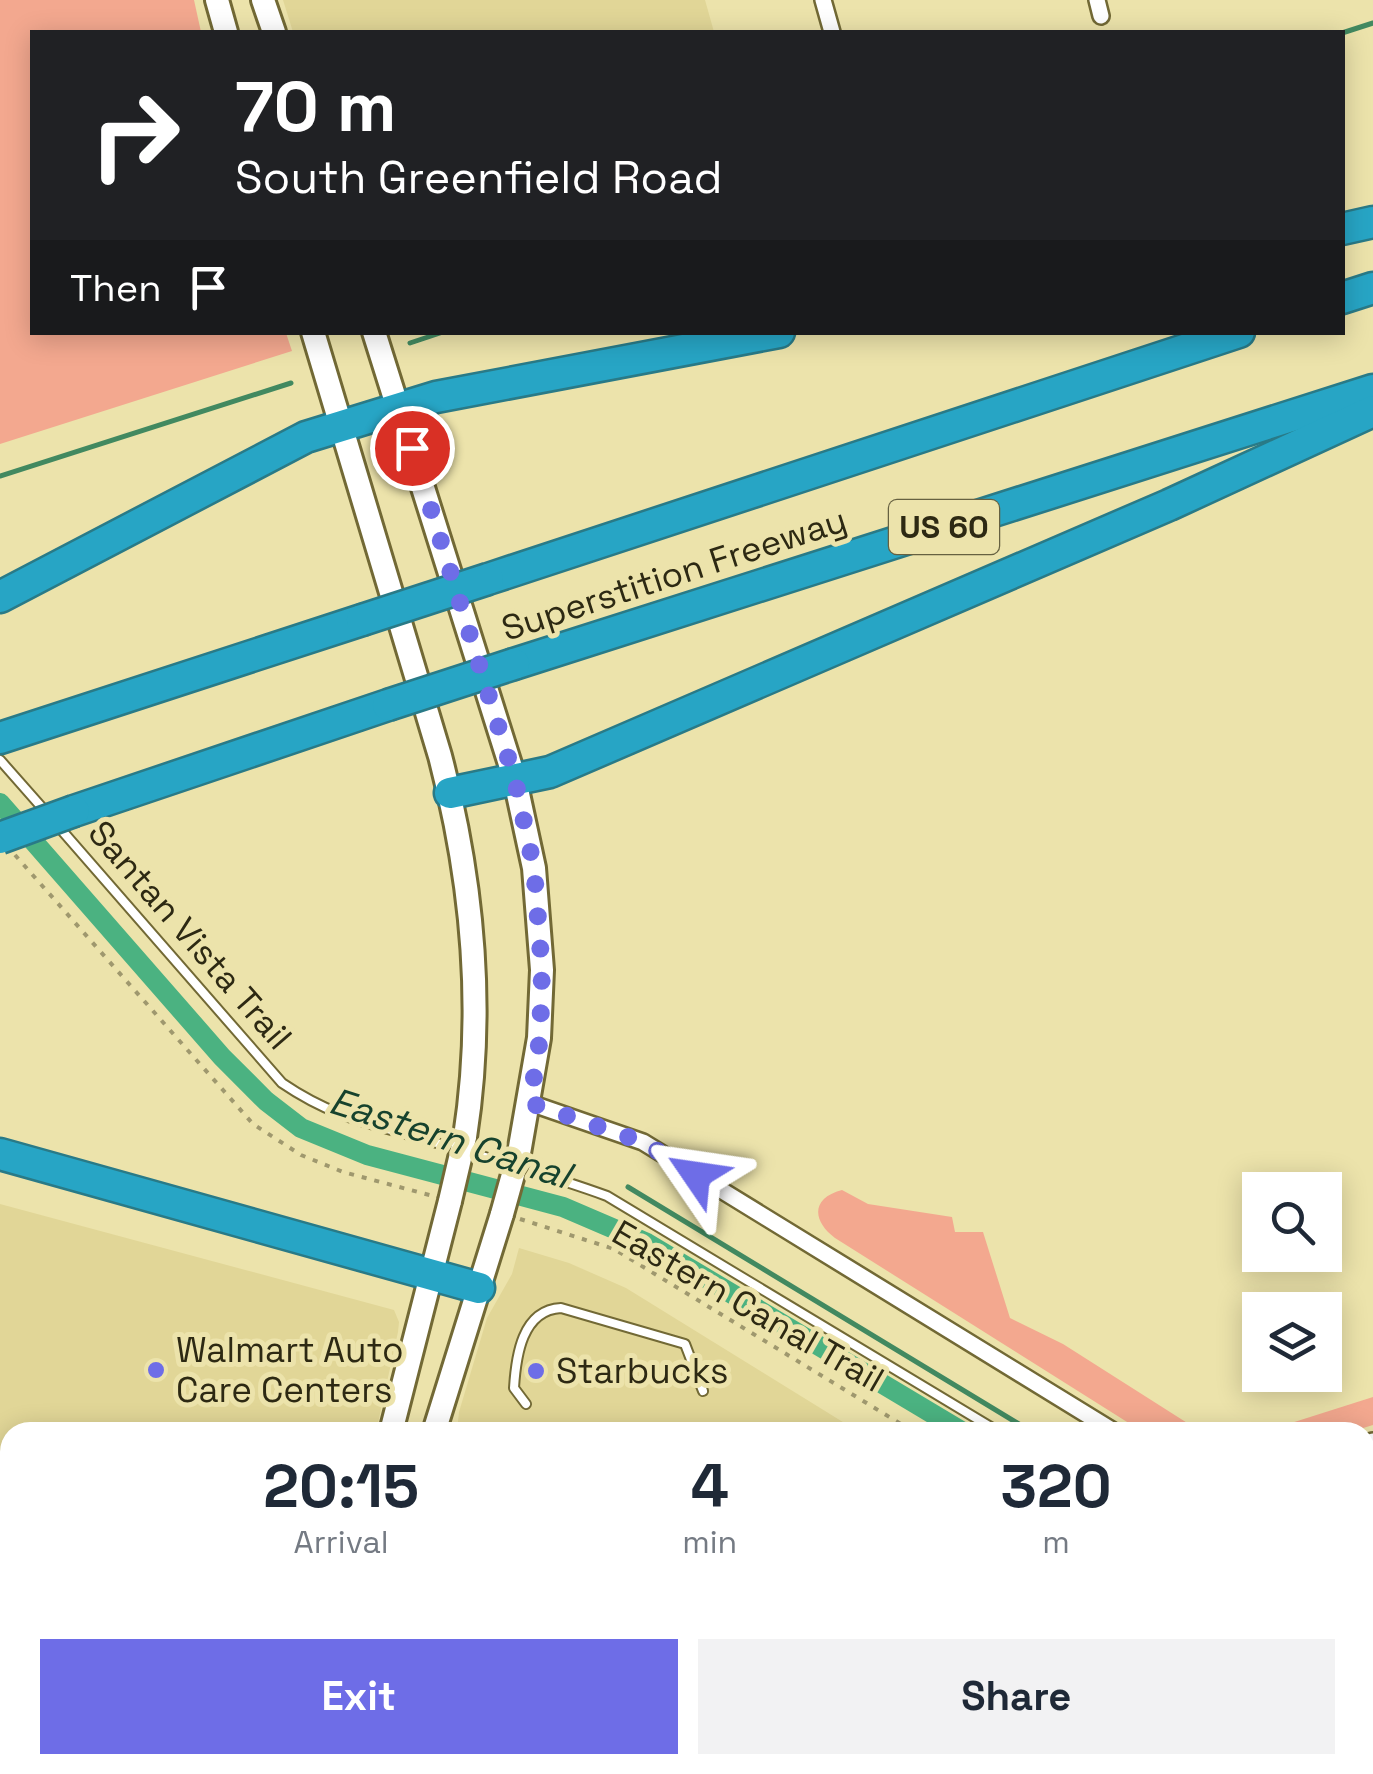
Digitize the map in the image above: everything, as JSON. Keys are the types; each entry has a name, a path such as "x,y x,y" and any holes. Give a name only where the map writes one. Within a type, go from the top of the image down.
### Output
{"highway":[{"path":"1345,227 1373,222"},
{"path":"1345,297 1373,288"},
{"path":"0,597 306,437 454,394 763,335"},
{"name":"Superstition Freeway","path":"0,738 1229,335"},
{"name":"Superstition Freeway","path":"6,845 74,811 388,705 1373,390"},
{"path":"450,794 566,766 1170,505 1373,411"},
{"path":"0,1154 479,1288"}],"main road":[{"path":"216,0 225,30"},
{"path":"263,0 273,30"},
{"path":"314,335 450,794 465,867 474,958 473,1065 464,1136 444,1199 431,1275 394,1422"},
{"path":"375,335 515,780 534,868 542,970 540,1038 519,1154 437,1422"}],"street":[{"path":"823,0 831,30"},
{"path":"530,1103 643,1142 1099,1422"}],"lane":[{"name":"Santan Vista Trail","path":"0,760 282,1084 313,1104 354,1122 560,1178 607,1196 982,1422"},
{"path":"526,1404 514,1388 527,1327 536,1314 551,1308 685,1344 703,1392"}],"path":[{"path":"6,845 253,1124 301,1155 344,1172 444,1199"},
{"name":"Eastern Canal Trail","path":"502,1214 614,1249 898,1422"}],"shaded area":[{"path":"0,0 194,0 201,30 30,30 30,335 287,335 292,351 0,444"},
{"path":"283,0 705,0 713,30 292,30"},
{"path":"842,1190 868,1204 952,1217 955,1232 983,1232 1010,1318 1063,1344 1186,1422 1127,1422 835,1238 822,1224 818,1211 832,1194"},
{"path":"0,1204 394,1310 399,1322 378,1422 0,1422"},
{"path":"519,1248 569,1263 626,1288 843,1422 458,1422 487,1318 512,1274"},
{"path":"1373,1397 1373,1422 1294,1422"}],"waterway":[{"path":"1345,32 1373,23"},
{"path":"410,343 434,335"},
{"path":"0,476 291,383"},
{"name":"Eastern Canal","path":"0,803 222,1057 266,1101 301,1128 367,1155 563,1207 647,1243 946,1422"},
{"path":"628,1187 1016,1422"}],"place":[{"name":"Walmart Auto Care Centers","path":"156,1370"},
{"name":"Starbucks","path":"536,1371"}],"route":[{"path":"412,448 515,780 534,868 542,970 540,1038 530,1103 620,1132 696,1175"}]}
